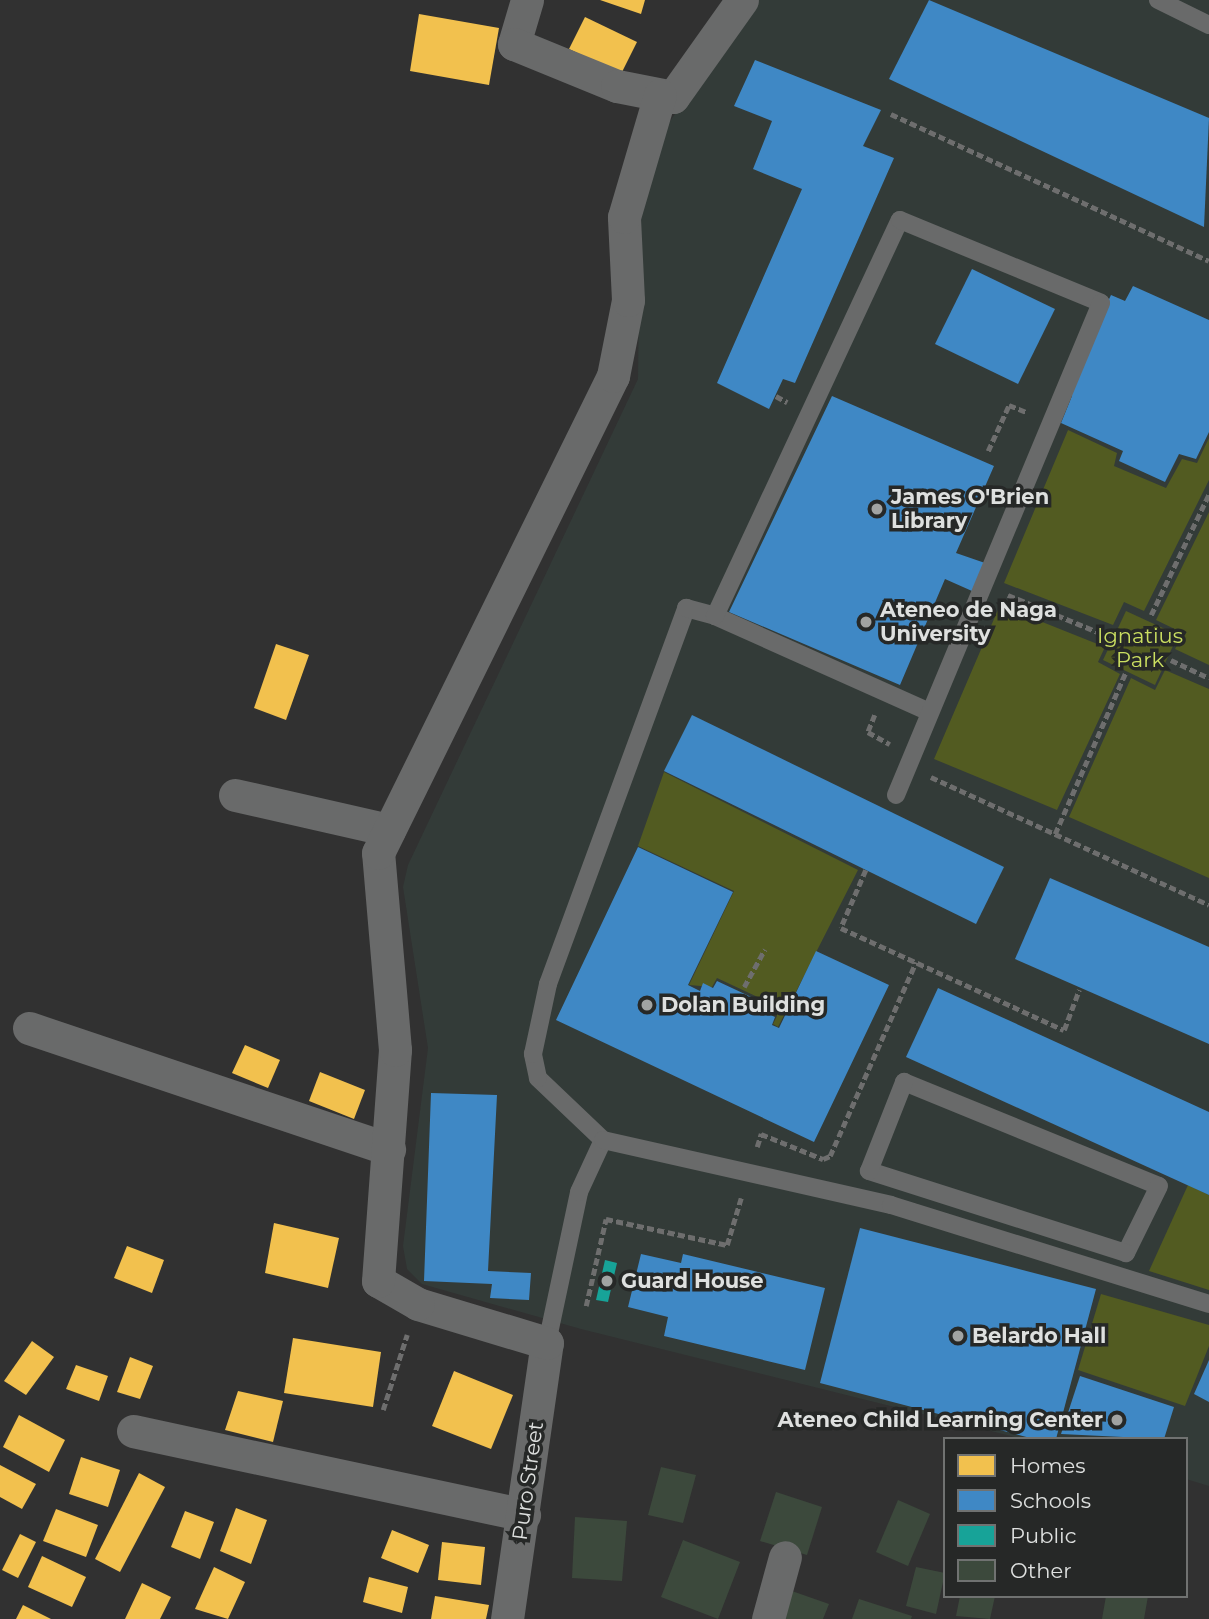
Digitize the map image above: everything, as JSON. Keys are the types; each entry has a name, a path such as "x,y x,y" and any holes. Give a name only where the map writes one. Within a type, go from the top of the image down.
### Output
{"street":[{"path":"527,0 514,44 617,86 673,97 742,0"},
{"path":"547,1343 418,1304 378,1282 389,1149 392,967 378,853 613,376 628,300 624,217 660,95"},
{"path":"235,795 388,830"},
{"path":"29,1028 389,1149"},
{"name":"Puro Street","path":"507,1619 547,1343"},
{"path":"133,1431 524,1514"},
{"path":"768,1619 785,1558"}],"lane":[{"path":"1157,0 1209,24"},
{"path":"715,615 900,220 1101,303 896,795"},
{"path":"930,712 715,615 686,608 548,984 537,1033 538,1078 603,1140 857,1200 1209,1304"},
{"path":"857,1200 904,1082 1159,1186 1126,1253 869,1171"},
{"path":"547,1343 579,1192 603,1140"}],"path":[{"path":"891,114 1209,261"},
{"path":"1151,615 1209,494"},
{"path":"982,584 1110,637"},
{"path":"1171,660 1209,678"},
{"path":"1055,834 1125,674"},
{"path":"884,691 868,732 911,761 921,773 1209,905"},
{"path":"866,870 841,928 1064,1030 1079,990"},
{"path":"744,987 765,949"},
{"path":"383,1410 418,1304"}],"shaded area":[{"name":"Ateneo de Naga University","path":"754,0 1209,0 1209,1486 1188,1480 1188,1437 1015,1437 581,1329 422,1284 407,1269 403,1246 428,1048 403,887 408,865 638,379 640,211 668,124"}],"green space":[{"path":"1068,430 1117,453 1114,466 1166,488 1182,459 1197,463 1209,438 1209,480 1144,611 1124,602 1113,625 1004,583"},
{"path":"1209,512 1209,665 1175,649 1183,633 1156,620"},
{"path":"1000,605 1105,647 1098,662 1120,674 1057,810 934,759"},
{"name":"Ignatius Park","path":"1126,611 1178,635 1155,685 1103,660"},
{"path":"1165,670 1209,689 1209,878 1069,817 1131,678 1155,690"},
{"path":"664,772 858,870 778,1027 773,1024 777,1016 764,1010 768,1002 717,978 712,987 689,985 734,891 638,846"},
{"path":"1188,1185 1209,1195 1209,1290 1149,1271"},
{"path":"1101,1294 1209,1325 1209,1346 1185,1406 1078,1370"}],"building: Homes":[{"path":"600,0 645,0 641,14"},
{"path":"419,14 499,28 489,85 410,71"},
{"path":"585,17 637,42 621,74 569,49"},
{"path":"276,644 309,655 286,720 254,708"},
{"path":"245,1045 280,1060 268,1088 232,1073"},
{"path":"320,1072 365,1090 354,1119 309,1101"},
{"path":"274,1223 339,1238 328,1288 265,1273"},
{"path":"127,1246 164,1260 152,1293 114,1278"},
{"path":"293,1338 381,1352 373,1407 284,1393"},
{"path":"32,1341 54,1357 26,1395 4,1381"},
{"path":"130,1357 153,1366 140,1399 117,1392"},
{"path":"76,1365 108,1376 99,1401 66,1389"},
{"path":"454,1371 513,1395 491,1449 432,1426"},
{"path":"238,1391 283,1401 273,1442 225,1430"},
{"path":"19,1415 65,1440 49,1472 3,1447"},
{"path":"81,1457 120,1470 108,1507 69,1494"},
{"path":"0,1465 36,1484 22,1509 0,1497"},
{"path":"139,1473 165,1487 120,1572 95,1559"},
{"path":"236,1508 267,1520 251,1564 220,1551"},
{"path":"56,1509 98,1525 86,1557 43,1541"},
{"path":"185,1511 214,1522 200,1559 171,1547"},
{"path":"392,1530 429,1545 418,1573 381,1558"},
{"path":"20,1534 36,1542 18,1578 2,1570"},
{"path":"442,1542 485,1547 481,1585 438,1580"},
{"path":"42,1556 86,1577 72,1607 28,1587"},
{"path":"214,1567 245,1582 228,1619 195,1609"},
{"path":"369,1577 408,1587 402,1613 363,1602"},
{"path":"142,1583 171,1597 160,1619 125,1619"},
{"path":"435,1596 489,1605 486,1619 431,1619"},
{"path":"23,1605 51,1619 16,1619"}],"building: Schools":[{"path":"929,0 1209,118 1204,227 889,79"},
{"path":"755,60 881,110 863,146 894,158 795,383 783,379 769,409 717,383 802,189 753,169 772,121 734,106"},
{"path":"972,269 1055,309 1018,384 935,344"},
{"path":"1133,286 1209,320 1209,432 1196,459 1179,454 1165,482 1119,461 1123,451 1061,423 1072,396 1065,393 1111,295 1125,301"},
{"name":"James O'Brien Library","path":"832,396 994,466 956,553 985,563 972,591 945,579 900,685 729,612"},
{"path":"692,715 1004,867 976,924 664,771"},
{"name":"Dolan Building","path":"638,847 733,892 688,985 700,991 703,983 713,988 717,981 766,1004 762,1011 775,1017 772,1025 779,1028 816,951 889,985 814,1142 556,1020"},
{"path":"1050,878 1209,947 1209,1044 1015,959"},
{"path":"938,988 1209,1112 1209,1195 906,1057"},
{"path":"431,1093 497,1095 488,1271 531,1273 529,1300 490,1298 492,1284 424,1281"},
{"name":"Belardo Hall","path":"860,1228 1096,1289 1057,1437 1026,1437 820,1383"},
{"path":"641,1254 681,1263 683,1254 825,1288 805,1370 664,1336 668,1317 628,1307"},
{"path":"1209,1360 1209,1402 1194,1394"},
{"name":"Ateneo Child Learning Center","path":"1080,1376 1174,1407 1165,1437 1061,1434"}],"building: Public":[{"name":"Guard House","path":"605,1260 617,1263 608,1302 596,1300"}],"building: Other":[{"path":"661,1467 696,1475 683,1523 648,1515"},
{"path":"776,1492 822,1507 807,1555 760,1541"},
{"path":"898,1500 930,1514 908,1566 876,1552"},
{"path":"575,1517 627,1521 622,1581 572,1578"},
{"path":"683,1540 740,1562 718,1619 661,1597"},
{"path":"916,1567 943,1573 936,1614 906,1606"},
{"path":"789,1590 829,1604 823,1619 778,1619"},
{"path":"960,1598 995,1598 990,1619 956,1616"},
{"path":"1106,1598 1148,1598 1144,1619 1102,1619"},
{"path":"859,1599 912,1616 911,1619 852,1619"}],"place":[{"name":"James O'Brien Library","path":"877,509"},
{"name":"Ateneo de Naga University","path":"866,622"},
{"name":"Dolan Building","path":"647,1005"},
{"name":"Guard House","path":"607,1281"},
{"name":"Belardo Hall","path":"958,1336"},
{"name":"Ateneo Child Learning Center","path":"1117,1420"}]}
